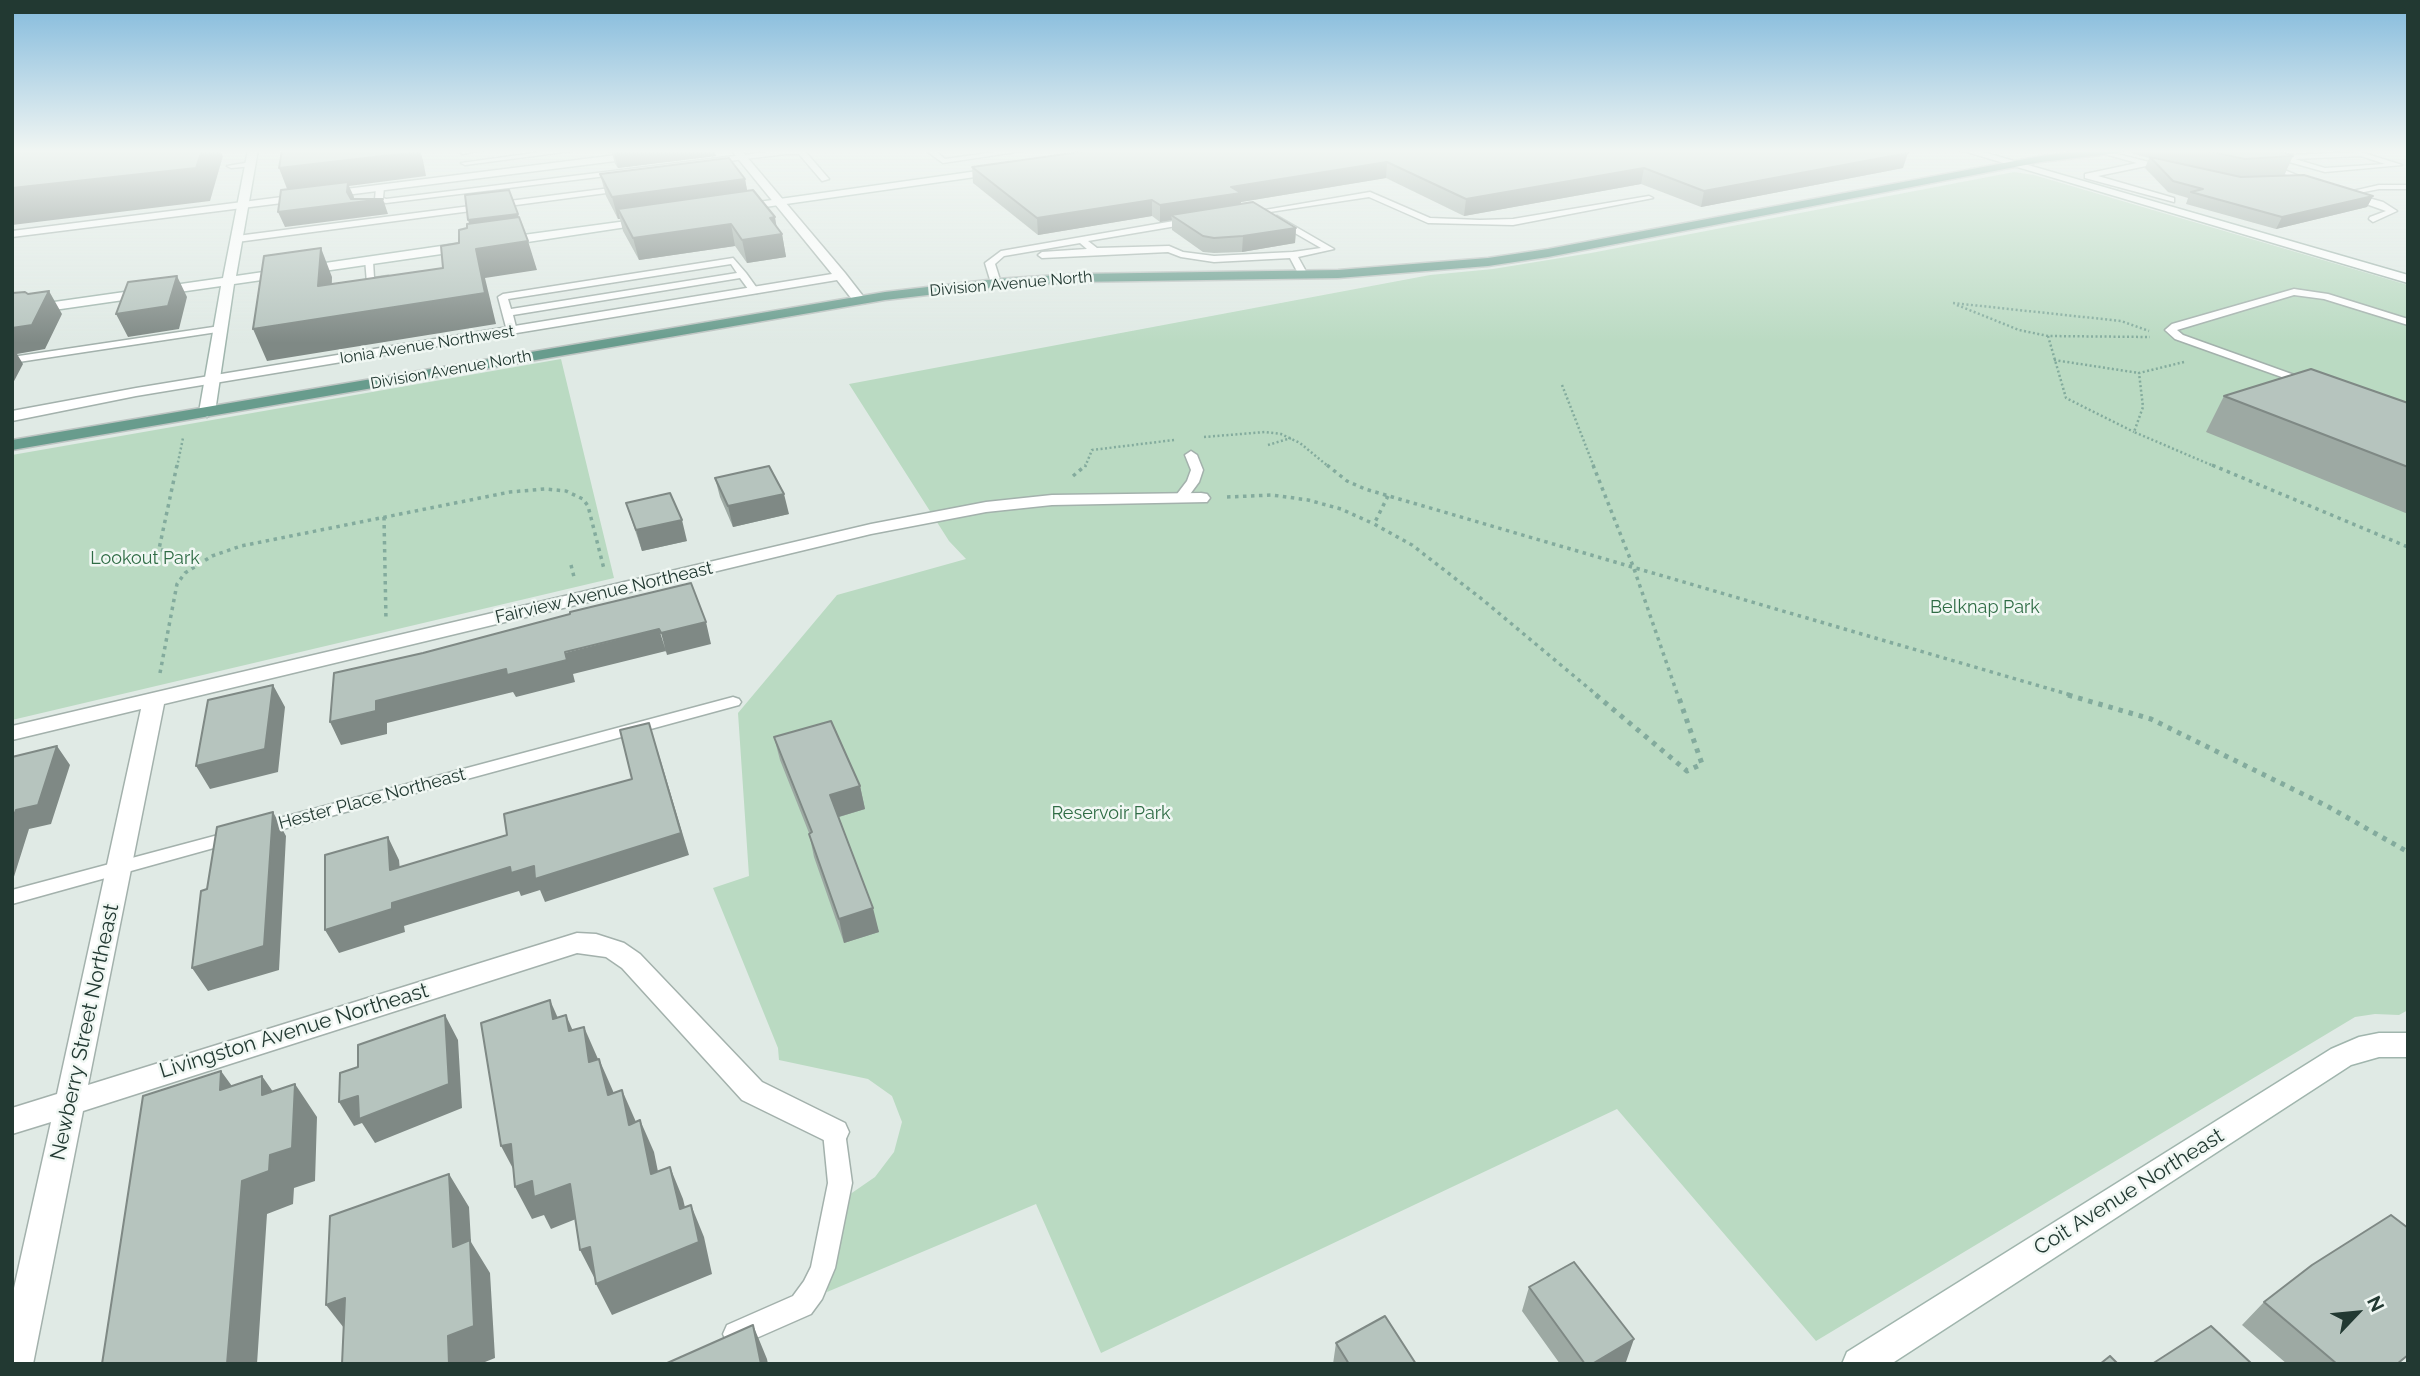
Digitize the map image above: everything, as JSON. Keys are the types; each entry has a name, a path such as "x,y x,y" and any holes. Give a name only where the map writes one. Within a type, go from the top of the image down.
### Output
{"main road":[{"name":"Division Avenue North","path":"12,445 860,300 996,283 1140,275 1303,275 1431,268 1537,255 1751,214"}],"street":[{"path":"12,234 165,214"},
{"path":"207,412 214,379 219,330 242,214"},
{"path":"789,214 860,300"},
{"path":"2184,214 2408,279"},
{"path":"12,312 368,261 461,252 664,219"},
{"name":"Ionia Avenue Northwest","path":"12,416 214,379 842,276"},
{"name":"Fairview Avenue Northeast","path":"12,733 157,686 871,529 999,506 1064,500 1201,498"},
{"name":"Newberry Street Northeast","path":"15,1364 157,686"},
{"name":"Livingston Avenue Northeast","path":"12,1121 577,943 596,944 615,950 631,961 752,1091 834,1132"},
{"name":"Coit Avenue Northeast","path":"1859,1364 2341,1057 2359,1049 2379,1045 2408,1045"}],"lane":[{"path":"237,239 426,214"},
{"path":"1040,255 1168,249 1181,254 1214,259 1293,255 1330,249 1269,214"},
{"path":"1415,214 1428,220 1480,223 1513,222 1557,214"},
{"path":"2373,219 2385,214"},
{"path":"996,283 990,263 1001,254 1197,220"},
{"path":"1080,239 1095,251"},
{"path":"1293,255 1303,275"},
{"path":"368,261 370,281 397,277"},
{"path":"512,331 503,297 733,261 754,291"},
{"path":"507,313 743,275"},
{"path":"2313,385 2179,337 2170,330 2294,292 2325,296 2408,322"},
{"path":"12,360 219,330"},
{"path":"1180,498 1193,482 1197,470 1191,455"},
{"name":"Hester Place Northeast","path":"12,897 733,702"},
{"path":"715,1343 802,1305 813,1290 823,1268 840,1183 834,1132"}],"path":[{"path":"1953,303 2121,321 2144,327 2160,337 2048,336 2019,330 1953,303"},
{"path":"2048,336 2066,398 2134,432 2408,547"},
{"path":"2054,360 2139,373 2188,362"},
{"path":"2134,432 2143,407 2139,373"},
{"path":"1201,498 1272,495 1308,500 1340,509 1412,545 1483,600 1686,771 1702,764 1633,566 1562,385"},
{"path":"185,430 159,549 199,563"},
{"path":"1198,438 1265,432 1292,438 1347,481 1388,496 2151,719 2327,806 2408,852"},
{"path":"1268,445 1292,438"},
{"path":"1065,478 1084,469 1092,450 1184,439"},
{"path":"157,686 177,584 199,563 242,546 510,492 545,489 566,491 583,499 588,506 605,570"},
{"path":"1374,524 1388,496"},
{"path":"384,517 386,621"},
{"path":"571,565 574,577"}],"green space":[{"name":"Belknap Park","path":"1794,214 2167,214 2408,285 2408,1010 2399,1015 2355,1017 1816,1341 1617,1109 1101,1353 1036,1204 827,1292 846,1197 875,1177 894,1152 902,1122 892,1096 868,1079 779,1060 778,1048 713,888 749,876 738,713 837,595 966,559 949,541 849,384 1430,275 1493,269"},
{"name":"Lookout Park","path":"561,359 614,578 12,720 12,455"}],"building":[{"path":"467,214 516,214 468,220"},
{"path":"621,214 773,214 775,217 770,218 782,234 742,240 731,224 633,238"},
{"path":"1032,214 1061,214 1037,218"},
{"path":"1273,214 1296,228 1214,238 1203,236 1171,215"},
{"path":"2272,214 2294,214 2282,217"},
{"path":"519,217 528,241 476,249 485,293 253,329 264,256 321,248 318,286 443,268 441,246 459,243 459,230 467,228 467,224"},
{"path":"177,276 168,306 116,314 128,282"},
{"path":"49,291 32,325 12,328 12,293"},
{"path":"2311,369 2408,403 2408,467 2224,396"},
{"path":"769,466 784,494 728,506 715,478"},
{"path":"670,493 682,520 636,530 626,503"},
{"path":"691,583 706,622 661,633 659,629 565,652 567,660 507,675 506,669 376,701 376,711 330,722 334,673 423,653 570,612"},
{"path":"273,685 265,749 196,766 208,700"},
{"path":"831,721 860,786 830,795 873,908 839,919 809,834 812,832 774,737"},
{"path":"649,723 681,833 535,879 534,866 511,873 510,867 392,903 392,909 325,930 325,855 388,837 390,870 507,835 504,814 632,779 620,730"},
{"path":"57,746 38,805 16,810 12,820 12,757"},
{"path":"273,812 264,946 192,968 201,891 207,889 217,827"},
{"path":"550,1000 553,1019 566,1015 569,1031 584,1027 589,1062 599,1059 608,1095 622,1090 629,1125 640,1120 651,1174 670,1167 680,1209 691,1205 699,1242 596,1284 590,1247 580,1250 570,1184 534,1197 532,1181 515,1187 511,1144 501,1146 481,1023"},
{"path":"445,1015 449,1084 359,1119 358,1096 339,1102 340,1073 358,1067 358,1045"},
{"path":"221,1071 220,1090 262,1076 262,1095 295,1084 292,1148 270,1155 269,1171 242,1181 227,1364 102,1364 143,1096"},
{"path":"449,1174 453,1247 470,1240 474,1326 448,1336 449,1364 342,1364 345,1298 326,1305 330,1216"},
{"path":"2391,1215 2408,1228 2408,1355 2397,1364 2337,1364 2264,1302 2312,1265"},
{"path":"1574,1262 1634,1339 1592,1364 1585,1364 1529,1287"},
{"path":"1385,1316 1416,1364 1349,1364 1336,1343"},
{"path":"753,1325 761,1364 665,1364"},
{"path":"2211,1326 2252,1364 2152,1364"},
{"path":"2110,1356 2118,1364 2100,1364"}],"park label":[{"name":"Reservoir Park","path":"1111,814"}]}
